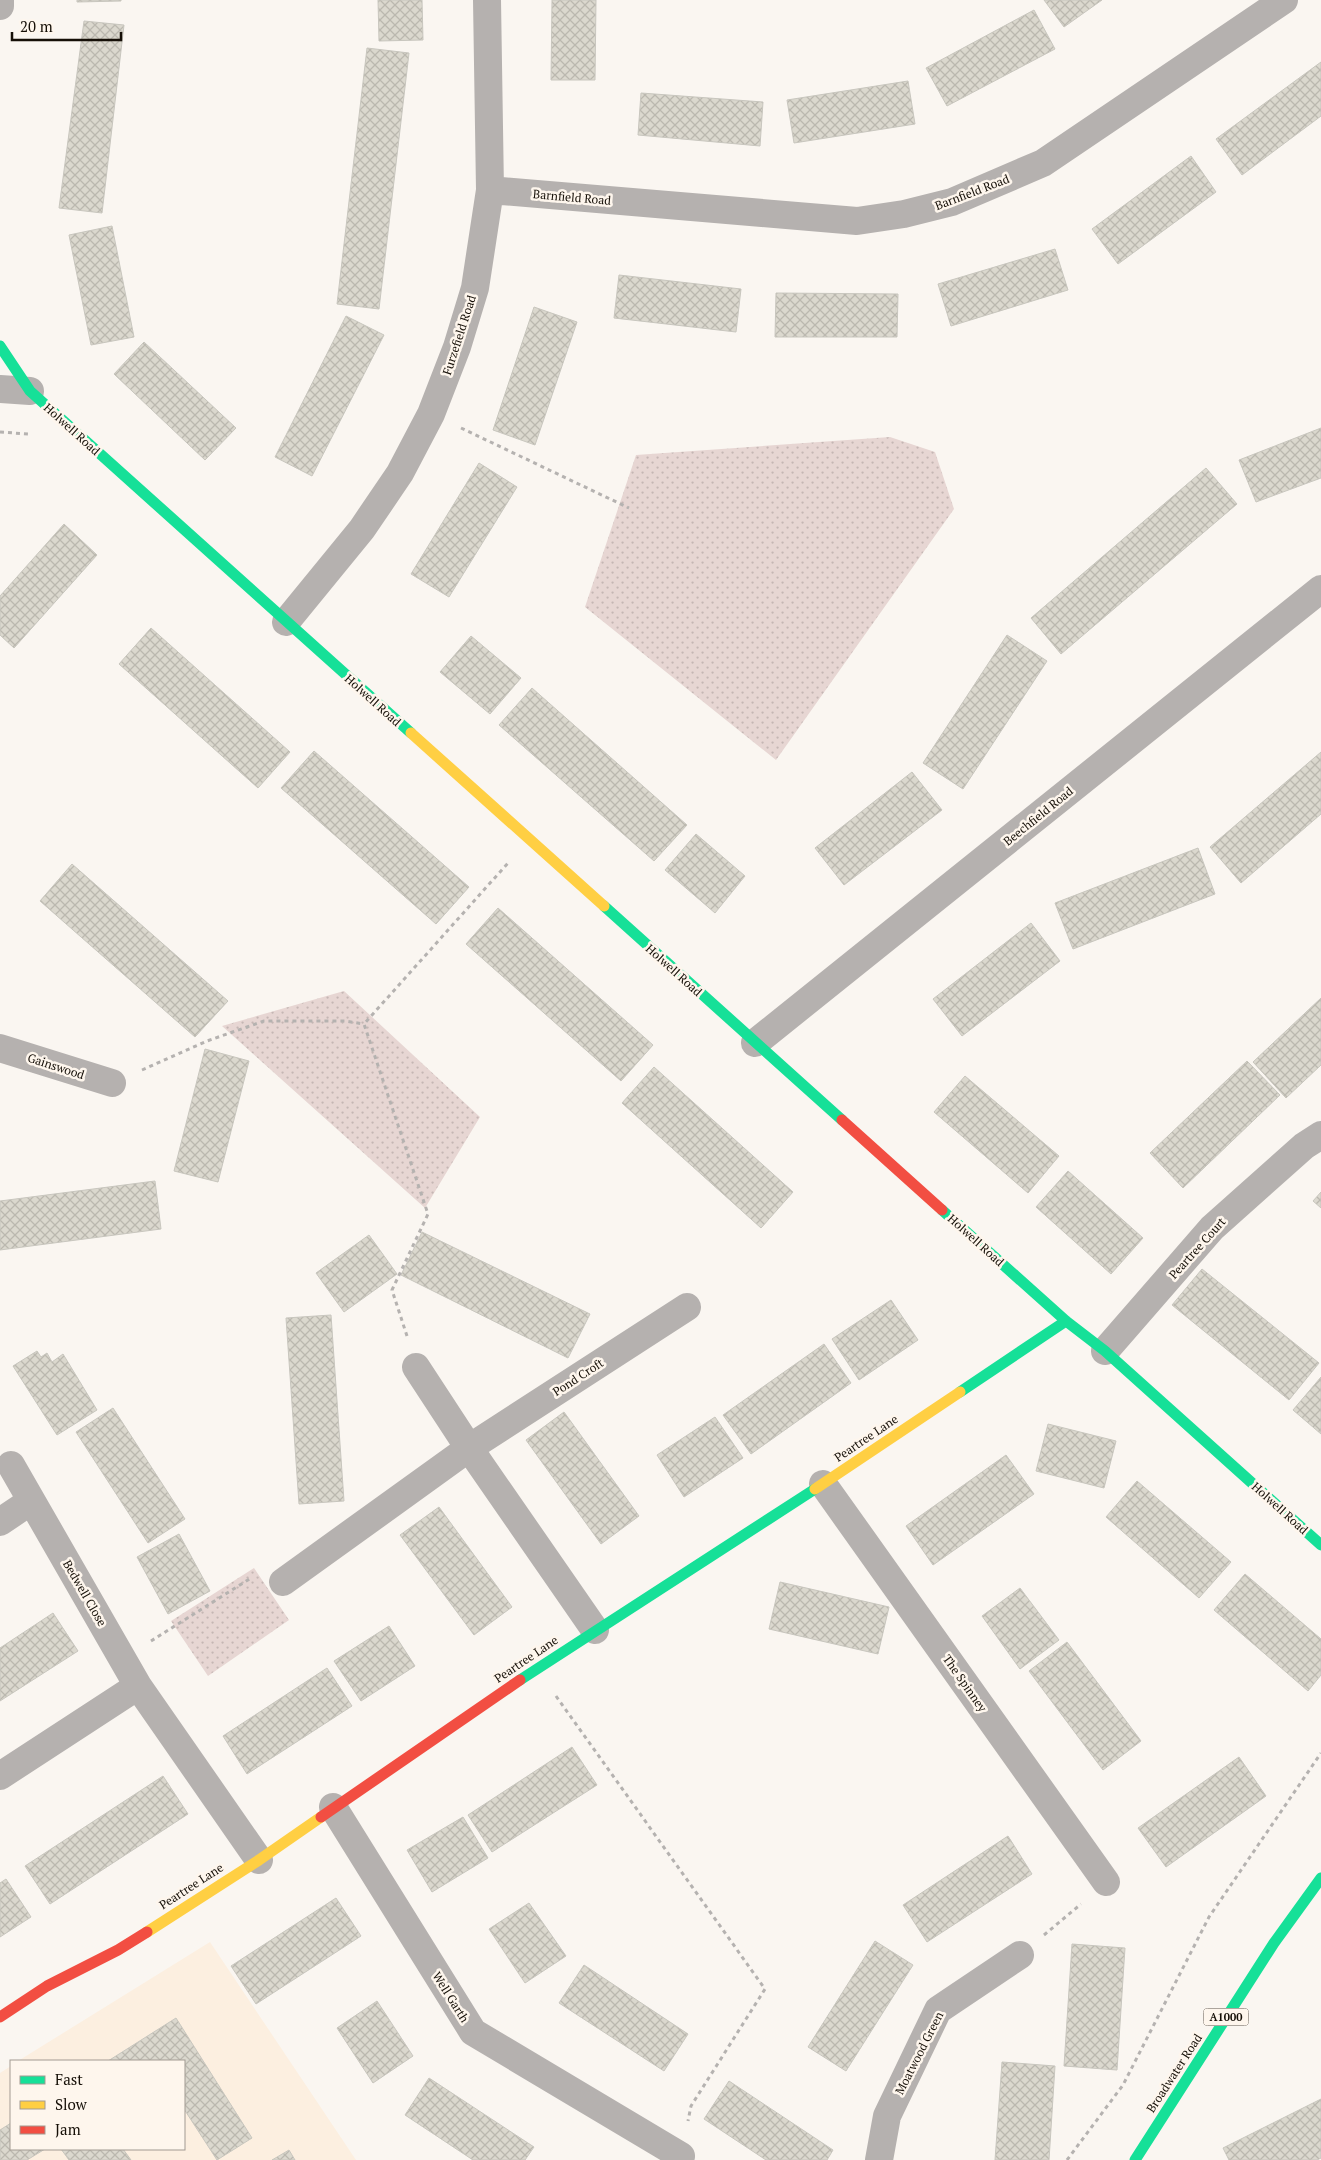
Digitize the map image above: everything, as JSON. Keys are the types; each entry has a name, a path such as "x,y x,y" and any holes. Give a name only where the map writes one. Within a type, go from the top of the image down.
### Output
{"street":[{"path":"0,0 0,6"},
{"name":"Furzefield Road","path":"286,622 362,528 400,474 431,414 457,347 475,288 490,190 487,0"},
{"name":"Barnfield Road","path":"490,190 857,221 904,214 952,202 1043,163 1284,0"},
{"name":"Holwell Road","path":"0,346 30,391 286,622 530,838 755,1043 1066,1321 1105,1351 1321,1546"},
{"path":"0,389 30,391"},
{"name":"Beechfield Road","path":"755,1043 1321,589"},
{"name":"Gainswood","path":"0,1048 112,1083"},
{"name":"Peartree Court","path":"1105,1351 1212,1228 1304,1146 1321,1135"},
{"name":"Pond Croft","path":"283,1582 469,1448 686,1307"},
{"name":"Peartree Lane","path":"0,2017 47,1986 118,1950 259,1860 333,1807 536,1669 823,1484 1066,1321"},
{"path":"416,1367 469,1448 595,1630"},
{"name":"Bedwell Close","path":"11,1465 138,1686 259,1860"},
{"name":"The Spinney","path":"823,1484 1106,1882"},
{"path":"0,1522 31,1501"},
{"path":"0,1776 138,1686"},
{"name":"Well Garth","path":"333,1807 473,2032 681,2156"},
{"name":"Broadwater Road","path":"1135,2160 1274,1943 1321,1878"},
{"name":"Moatwood Green","path":"878,2160 887,2116 938,2010 1020,1955"}],"path":[{"path":"431,414 630,508"},
{"path":"0,432 17,434"},
{"path":"364,1024 530,838"},
{"path":"112,1083 207,1041 264,1021 364,1024"},
{"path":"364,1024 428,1214 392,1290 416,1367"},
{"path":"122,1659 270,1566 283,1582"},
{"path":"536,1669 765,1989 691,2106 681,2156"},
{"path":"1067,2160 1122,2085 1210,1917 1321,1754"},
{"path":"1020,1955 1106,1882"}],"shaded area":[{"path":"890,437 935,452 954,509 776,760 585,607 636,455"},
{"path":"344,991 480,1117 425,1208 222,1026"},
{"path":"254,1568 289,1620 208,1676 171,1621"},
{"path":"210,1942 356,2160 0,2160 0,2073 10,2067 10,2150 185,2150 185,2060 20,2060"}],"building":[{"path":"77,0 121,0 121,1 77,2"},
{"path":"378,0 422,0 423,40 379,41"},
{"path":"552,0 596,0 595,80 551,80"},
{"path":"1044,0 1102,0 1064,27"},
{"path":"1034,10 1055,49 947,106 926,68"},
{"path":"84,21 124,25 102,213 59,208"},
{"path":"367,48 409,53 379,309 337,304"},
{"path":"1321,62 1321,116 1242,175 1216,139"},
{"path":"908,81 915,124 794,143 787,100"},
{"path":"641,93 763,102 760,146 638,135"},
{"path":"1191,156 1216,192 1118,264 1092,229"},
{"path":"112,226 134,337 91,345 69,235"},
{"path":"1055,249 1068,290 951,326 938,284"},
{"path":"619,275 741,289 736,332 614,318"},
{"path":"776,293 898,294 897,337 775,337"},
{"path":"534,307 577,322 535,445 493,430"},
{"path":"346,316 384,335 312,476 275,457"},
{"path":"144,342 236,428 205,460 114,374"},
{"path":"1321,428 1321,478 1256,502 1239,460"},
{"path":"479,463 517,487 449,597 411,574"},
{"path":"1206,468 1237,504 1061,654 1031,618"},
{"path":"64,524 97,555 14,648 0,635 0,596"},
{"path":"151,628 290,752 258,788 119,664"},
{"path":"1007,635 1047,661 963,789 923,763"},
{"path":"471,636 521,678 490,714 440,672"},
{"path":"532,688 687,825 654,861 499,725"},
{"path":"314,751 469,887 436,924 281,788"},
{"path":"1321,752 1321,814 1241,883 1210,847"},
{"path":"912,772 942,810 844,885 815,848"},
{"path":"696,834 745,876 715,913 665,870"},
{"path":"1198,848 1215,894 1073,949 1055,903"},
{"path":"72,864 228,1001 195,1037 40,901"},
{"path":"498,908 653,1045 621,1081 466,944"},
{"path":"1031,923 1060,961 962,1036 933,999"},
{"path":"1321,998 1321,1065 1286,1098 1253,1062"},
{"path":"205,1049 249,1061 218,1182 174,1171"},
{"path":"1247,1061 1280,1095 1183,1188 1150,1153"},
{"path":"654,1067 793,1192 761,1228 622,1103"},
{"path":"965,1076 1059,1156 1028,1193 934,1112"},
{"path":"1068,1171 1143,1238 1111,1274 1036,1207"},
{"path":"155,1181 161,1229 0,1250 0,1201"},
{"path":"1321,1192 1321,1208 1313,1201"},
{"path":"422,1232 590,1314 568,1358 401,1275"},
{"path":"369,1235 397,1274 344,1312 316,1273"},
{"path":"1202,1269 1319,1363 1289,1400 1172,1305"},
{"path":"891,1300 918,1340 859,1380 832,1339"},
{"path":"331,1315 344,1501 299,1504 286,1318"},
{"path":"824,1344 851,1383 751,1454 723,1415"},
{"path":"37,1351 41,1357 47,1353 52,1362 63,1354 97,1410 57,1435 13,1366"},
{"path":"1321,1377 1321,1434 1293,1410"},
{"path":"113,1408 185,1519 148,1543 76,1432"},
{"path":"564,1412 639,1516 601,1544 526,1440"},
{"path":"715,1417 743,1458 684,1497 657,1455"},
{"path":"1048,1424 1116,1441 1104,1488 1036,1471"},
{"path":"1006,1455 1034,1494 933,1565 906,1526"},
{"path":"1137,1481 1231,1562 1199,1598 1106,1517"},
{"path":"439,1507 512,1607 474,1635 400,1535"},
{"path":"179,1534 210,1591 168,1614 137,1557"},
{"path":"1245,1574 1321,1639 1321,1675 1308,1691 1214,1610"},
{"path":"780,1582 889,1607 878,1654 769,1629"},
{"path":"1020,1588 1059,1640 1020,1669 982,1616"},
{"path":"53,1613 78,1651 0,1701 0,1648"},
{"path":"389,1626 415,1666 361,1701 334,1661"},
{"path":"1067,1642 1141,1741 1103,1770 1029,1671"},
{"path":"327,1668 352,1706 247,1774 223,1736"},
{"path":"572,1747 597,1785 492,1852 468,1815"},
{"path":"1239,1757 1266,1796 1166,1867 1138,1828"},
{"path":"163,1776 188,1814 50,1904 25,1866"},
{"path":"463,1817 488,1858 432,1892 407,1850"},
{"path":"1008,1836 1032,1874 927,1942 903,1905"},
{"path":"6,1879 31,1917 0,1937 0,1883"},
{"path":"336,1898 361,1936 256,2004 231,1966"},
{"path":"529,1903 566,1956 525,1983 489,1929"},
{"path":"875,1941 913,1965 846,2071 808,2047"},
{"path":"1072,1944 1125,1948 1117,2070 1064,2066"},
{"path":"584,1965 688,2034 664,2071 559,2003"},
{"path":"377,2001 413,2056 373,2083 337,2028"},
{"path":"176,2018 252,2138 217,2160 185,2111 185,2060 110,2060"},
{"path":"1002,2062 1055,2066 1049,2160 995,2160"},
{"path":"429,2078 534,2147 525,2160 473,2160 405,2115"},
{"path":"729,2081 833,2150 827,2160 766,2160 704,2119"},
{"path":"1321,2099 1321,2158 1317,2160 1229,2160 1223,2148"},
{"path":"10,2124 10,2150 43,2150 27,2160 0,2160 0,2130"},
{"path":"62,2150 124,2150 131,2160 69,2160"},
{"path":"289,2150 295,2160 272,2160"}],"traffic: fast":[{"path":"0,346 30,391 411,733"},
{"path":"604,906 842,1120"},
{"path":"942,1210 1066,1321 1105,1351 1321,1545"},
{"path":"960,1392 1066,1321"},
{"path":"520,1680 815,1489"},
{"path":"1135,2160 1274,1943 1321,1878"}],"traffic: slow":[{"path":"411,733 604,906"},
{"path":"815,1489 960,1392"},
{"path":"147,1932 259,1860 321,1817"}],"traffic: jam":[{"path":"842,1120 942,1210"},
{"path":"321,1817 520,1680"},
{"path":"0,2017 47,1986 118,1950 147,1932"}]}
